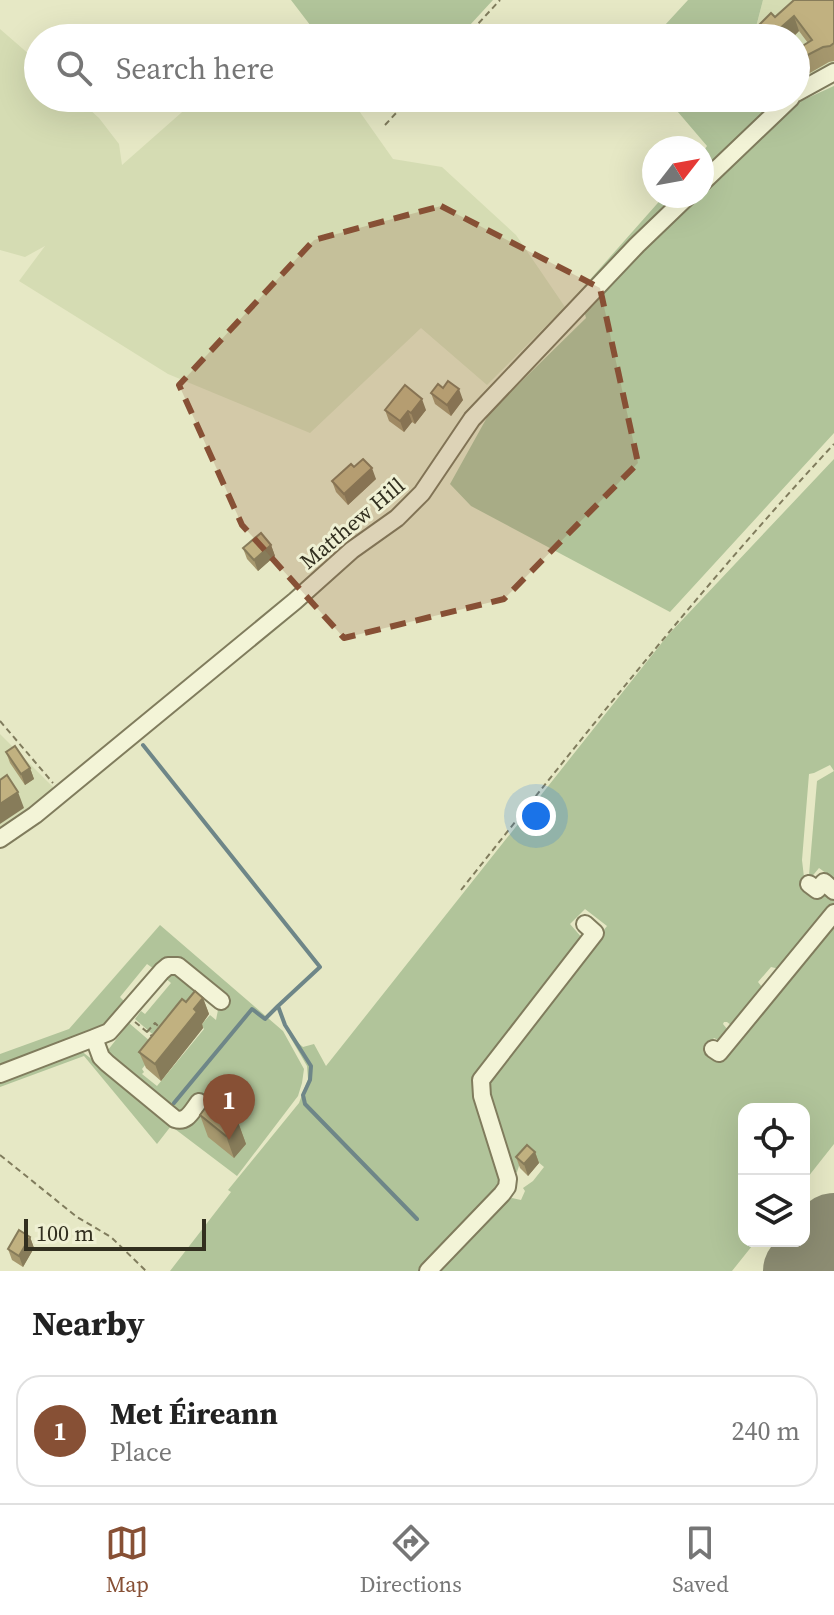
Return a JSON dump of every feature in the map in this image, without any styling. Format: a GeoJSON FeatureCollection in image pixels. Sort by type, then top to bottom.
{"type":"FeatureCollection","features":[{"type":"Feature","properties":{"kind":"street"},"geometry":{"type":"LineString","coordinates":[[810,85],[834,72]]}},
{"type":"Feature","properties":{"kind":"street"},"geometry":{"type":"LineString","coordinates":[[714,172],[776,112]]}},
{"type":"Feature","properties":{"kind":"street","name":"Matthew Hill"},"geometry":{"type":"LineString","coordinates":[[0,839],[62,794],[352,550],[397,518],[422,493],[472,419],[676,208]]}},
{"type":"Feature","properties":{"kind":"street"},"geometry":{"type":"LineString","coordinates":[[809,884],[817,890],[824,882],[834,891]]}},
{"type":"Feature","properties":{"kind":"street"},"geometry":{"type":"LineString","coordinates":[[713,1049],[719,1053],[834,913]]}},
{"type":"Feature","properties":{"kind":"street"},"geometry":{"type":"LineString","coordinates":[[428,1271],[507,1187],[506,1171],[482,1096],[481,1080],[595,933],[585,924]]}},
{"type":"Feature","properties":{"kind":"street"},"geometry":{"type":"LineString","coordinates":[[0,1074],[109,1032],[162,971],[172,965],[178,966],[212,1000]]}},
{"type":"Feature","properties":{"kind":"street"},"geometry":{"type":"LineString","coordinates":[[94,1038],[101,1057],[175,1119],[185,1119],[199,1102]]}},
{"type":"Feature","properties":{"kind":"path"},"geometry":{"type":"LineString","coordinates":[[478,24],[500,0]]}},
{"type":"Feature","properties":{"kind":"path"},"geometry":{"type":"LineString","coordinates":[[385,125],[397,112]]}},
{"type":"Feature","properties":{"kind":"path"},"geometry":{"type":"LineString","coordinates":[[461,890],[660,640],[834,444]]}},
{"type":"Feature","properties":{"kind":"path"},"geometry":{"type":"LineString","coordinates":[[0,721],[62,794]]}},
{"type":"Feature","properties":{"kind":"path"},"geometry":{"type":"LineString","coordinates":[[132,1005],[138,1010],[131,1019],[154,1037]]}},
{"type":"Feature","properties":{"kind":"path"},"geometry":{"type":"LineString","coordinates":[[147,1032],[155,1023],[163,1030]]}},
{"type":"Feature","properties":{"kind":"path"},"geometry":{"type":"LineString","coordinates":[[0,1155],[77,1217],[111,1237],[146,1271]]}},
{"type":"Feature","properties":{"kind":"highlighted area"},"geometry":{"type":"Polygon","coordinates":[[[441,206],[600,288],[638,463],[504,599],[344,638],[242,525],[179,385],[314,240],[441,206]]]}},
{"type":"Feature","properties":{"kind":"green space"},"geometry":{"type":"Polygon","coordinates":[[[291,0],[493,0],[471,24],[309,24],[291,0]]]}},
{"type":"Feature","properties":{"kind":"green space"},"geometry":{"type":"Polygon","coordinates":[[[688,0],[763,0],[757,24],[666,24],[688,0]]]}},
{"type":"Feature","properties":{"kind":"green space"},"geometry":{"type":"Polygon","coordinates":[[[763,0],[834,0],[834,66],[810,79],[810,24],[757,24],[763,0]]]}},
{"type":"Feature","properties":{"kind":"green space"},"geometry":{"type":"Polygon","coordinates":[[[0,29],[24,50],[24,112],[92,112],[119,144],[122,165],[182,112],[360,112],[393,159],[442,167],[516,235],[565,307],[487,385],[421,328],[310,433],[168,374],[19,281],[45,246],[25,257],[0,250],[0,29]]]}},
{"type":"Feature","properties":{"kind":"green space"},"geometry":{"type":"Polygon","coordinates":[[[834,86],[834,433],[670,612],[471,506],[450,484],[490,412],[586,318],[579,292],[653,208],[714,208],[714,136],[698,136],[678,112],[810,112],[810,97],[834,86]]]}},
{"type":"Feature","properties":{"kind":"green space"},"geometry":{"type":"Polygon","coordinates":[[[834,459],[834,771],[830,765],[809,774],[802,860],[805,886],[818,897],[825,889],[834,896],[834,908],[784,970],[771,967],[758,982],[766,992],[736,1029],[724,1022],[732,1035],[724,1041],[714,1038],[703,1051],[717,1061],[834,916],[834,1144],[810,1174],[810,1103],[738,1103],[738,1247],[751,1247],[732,1271],[431,1271],[501,1200],[521,1200],[525,1191],[523,1188],[544,1167],[530,1155],[511,1176],[484,1083],[607,926],[585,909],[570,924],[583,939],[578,951],[476,1078],[476,1091],[503,1178],[501,1189],[484,1211],[425,1271],[170,1271],[231,1192],[228,1190],[299,1103],[308,1079],[307,1066],[289,1035],[303,1047],[314,1044],[326,1066],[668,635],[834,459]]]}},
{"type":"Feature","properties":{"kind":"green space"},"geometry":{"type":"Polygon","coordinates":[[[0,734],[54,788],[0,830],[0,734]]]}},
{"type":"Feature","properties":{"kind":"green space"},"geometry":{"type":"Polygon","coordinates":[[[834,771],[834,879],[819,868],[810,879],[817,781],[834,771]]]}},
{"type":"Feature","properties":{"kind":"green space"},"geometry":{"type":"Polygon","coordinates":[[[160,925],[283,1031],[304,1069],[298,1096],[237,1176],[171,1126],[157,1144],[84,1056],[0,1087],[0,1078],[80,1050],[103,1068],[108,1050],[129,1023],[158,1048],[142,1069],[142,1074],[157,1086],[204,1029],[201,1025],[210,1015],[216,1020],[219,1005],[181,961],[157,971],[147,964],[120,997],[126,1003],[111,1021],[0,1066],[0,1054],[69,1029],[160,925]]]}},
{"type":"Feature","properties":{"kind":"green space"},"geometry":{"type":"Polygon","coordinates":[[[172,970],[202,993],[158,1039],[135,1019],[141,1011],[145,1014],[171,983],[163,976],[172,970]]]}},
{"type":"Feature","properties":{"kind":"building"},"geometry":{"type":"Polygon","coordinates":[[[794,0],[834,0],[834,43],[810,54],[810,24],[800,24],[794,16],[785,24],[760,24],[771,13],[775,17],[794,0]]]}},
{"type":"Feature","properties":{"kind":"building"},"geometry":{"type":"Polygon","coordinates":[[[448,381],[459,389],[447,405],[431,393],[438,384],[443,388],[448,381]]]}},
{"type":"Feature","properties":{"kind":"building"},"geometry":{"type":"Polygon","coordinates":[[[405,385],[422,399],[400,421],[385,410],[405,385]]]}},
{"type":"Feature","properties":{"kind":"building"},"geometry":{"type":"Polygon","coordinates":[[[363,459],[372,468],[344,494],[332,481],[351,464],[354,467],[363,459]]]}},
{"type":"Feature","properties":{"kind":"building"},"geometry":{"type":"Polygon","coordinates":[[[261,533],[271,545],[254,560],[243,548],[261,533]]]}},
{"type":"Feature","properties":{"kind":"building"},"geometry":{"type":"Polygon","coordinates":[[[15,746],[30,768],[21,774],[6,752],[15,746]]]}},
{"type":"Feature","properties":{"kind":"building"},"geometry":{"type":"Polygon","coordinates":[[[7,775],[18,792],[0,804],[0,780],[7,775]]]}},
{"type":"Feature","properties":{"kind":"building"},"geometry":{"type":"Polygon","coordinates":[[[195,991],[203,998],[194,1009],[197,1012],[155,1064],[139,1052],[182,999],[186,1002],[195,991]]]}},
{"type":"Feature","properties":{"kind":"building"},"geometry":{"type":"Polygon","coordinates":[[[211,1100],[238,1122],[226,1136],[200,1115],[211,1100]]]}},
{"type":"Feature","properties":{"kind":"building"},"geometry":{"type":"Polygon","coordinates":[[[527,1145],[535,1152],[524,1164],[516,1157],[527,1145]]]}},
{"type":"Feature","properties":{"kind":"building"},"geometry":{"type":"Polygon","coordinates":[[[19,1230],[30,1237],[19,1256],[8,1249],[19,1230]]]}},
{"type":"Feature","properties":{"kind":"waterway"},"geometry":{"type":"LineString","coordinates":[[143,745],[320,967],[278,1006]]}},
{"type":"Feature","properties":{"kind":"waterway"},"geometry":{"type":"LineString","coordinates":[[174,1103],[252,1009],[265,1019],[278,1006],[285,1025],[311,1066],[310,1080],[303,1095],[305,1104],[417,1219]]}},
{"type":"Feature","properties":{"kind":"runway"},"geometry":{"type":"LineString","coordinates":[[804,1271],[834,1234]]}},
{"type":"Feature","properties":{"kind":"place","name":"Met Éireann"},"geometry":{"type":"Point","coordinates":[229,1140]}}]}
